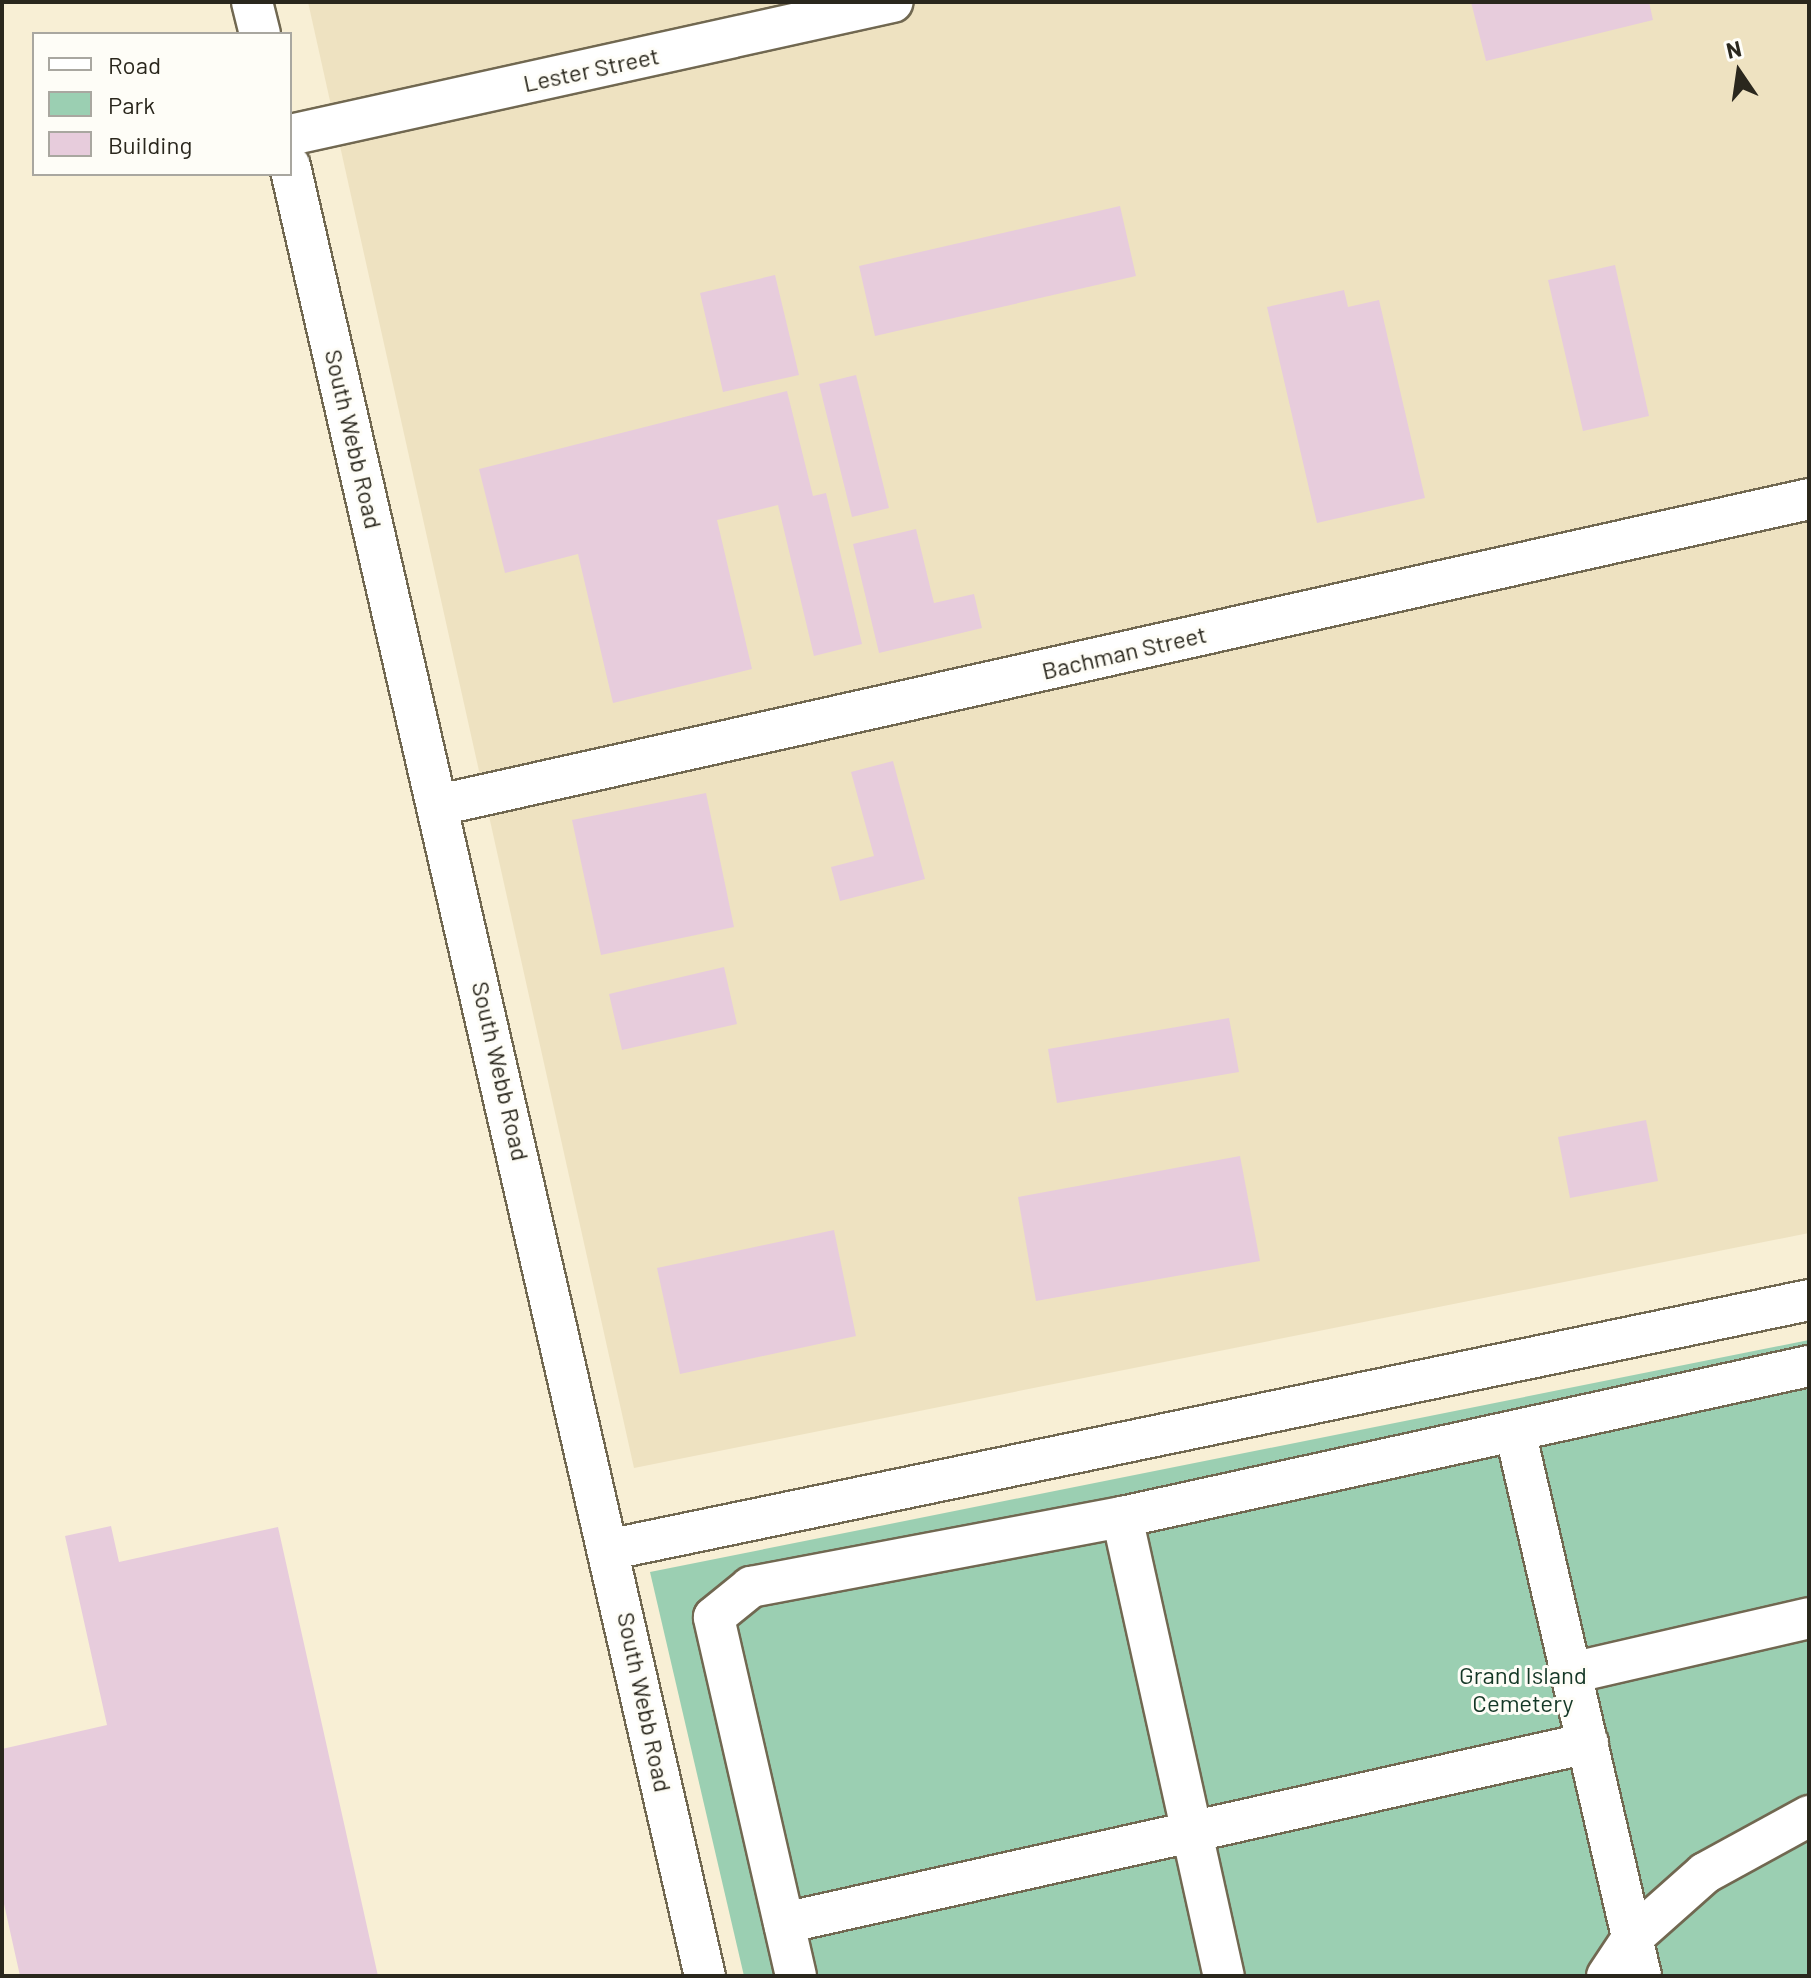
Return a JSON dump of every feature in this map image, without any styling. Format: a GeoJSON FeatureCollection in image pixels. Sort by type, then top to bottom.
{"type":"FeatureCollection","features":[{"type":"Feature","properties":{"kind":"street"},"geometry":{"type":"LineString","coordinates":[[252,2],[260,32]]}},
{"type":"Feature","properties":{"kind":"street","name":"Lester Street"},"geometry":{"type":"LineString","coordinates":[[292,135],[893,2]]}},
{"type":"Feature","properties":{"kind":"street","name":"South Webb Road"},"geometry":{"type":"LineString","coordinates":[[292,175],[612,1549],[705,1976]]}},
{"type":"Feature","properties":{"kind":"street","name":"Bachman Street"},"geometry":{"type":"LineString","coordinates":[[439,805],[1809,499]]}},
{"type":"Feature","properties":{"kind":"street"},"geometry":{"type":"LineString","coordinates":[[612,1549],[1809,1300]]}},
{"type":"Feature","properties":{"kind":"street"},"geometry":{"type":"LineString","coordinates":[[796,1976],[714,1617],[751,1587],[1122,1517],[1809,1366]]}},
{"type":"Feature","properties":{"kind":"street"},"geometry":{"type":"LineString","coordinates":[[1515,1431],[1641,1976]]}},
{"type":"Feature","properties":{"kind":"street"},"geometry":{"type":"LineString","coordinates":[[1122,1517],[1224,1976]]}},
{"type":"Feature","properties":{"kind":"street"},"geometry":{"type":"LineString","coordinates":[[1571,1673],[1809,1618]]}},
{"type":"Feature","properties":{"kind":"street"},"geometry":{"type":"LineString","coordinates":[[784,1923],[1588,1743]]}},
{"type":"Feature","properties":{"kind":"street"},"geometry":{"type":"LineString","coordinates":[[1607,1976],[1633,1937],[1705,1873],[1809,1816]]}},
{"type":"Feature","properties":{"kind":"shaded area"},"geometry":{"type":"Polygon","coordinates":[[[308,2],[1809,2],[1809,1233],[634,1468],[308,2]]]}},
{"type":"Feature","properties":{"kind":"green space","name":"Grand Island Cemetery"},"geometry":{"type":"Polygon","coordinates":[[[1809,1340],[1809,1976],[744,1976],[650,1572],[1809,1340]]]}},
{"type":"Feature","properties":{"kind":"building"},"geometry":{"type":"Polygon","coordinates":[[[1471,2],[1649,2],[1653,20],[1486,61],[1471,2]]]}},
{"type":"Feature","properties":{"kind":"building"},"geometry":{"type":"Polygon","coordinates":[[[1120,206],[1136,276],[875,336],[859,266],[1120,206]]]}},
{"type":"Feature","properties":{"kind":"building"},"geometry":{"type":"Polygon","coordinates":[[[1615,265],[1649,416],[1583,431],[1548,280],[1615,265]]]}},
{"type":"Feature","properties":{"kind":"building"},"geometry":{"type":"Polygon","coordinates":[[[775,275],[799,375],[723,392],[700,293],[775,275]]]}},
{"type":"Feature","properties":{"kind":"building"},"geometry":{"type":"Polygon","coordinates":[[[1344,290],[1348,307],[1379,300],[1425,498],[1317,523],[1267,307],[1344,290]]]}},
{"type":"Feature","properties":{"kind":"building"},"geometry":{"type":"Polygon","coordinates":[[[856,375],[889,508],[852,517],[819,384],[856,375]]]}},
{"type":"Feature","properties":{"kind":"building"},"geometry":{"type":"Polygon","coordinates":[[[787,391],[813,496],[826,493],[862,644],[814,656],[778,505],[717,520],[752,669],[613,703],[578,554],[505,573],[479,469],[787,391]]]}},
{"type":"Feature","properties":{"kind":"building"},"geometry":{"type":"Polygon","coordinates":[[[916,529],[934,603],[974,594],[982,628],[879,653],[853,544],[916,529]]]}},
{"type":"Feature","properties":{"kind":"building"},"geometry":{"type":"Polygon","coordinates":[[[893,761],[925,879],[840,901],[831,867],[874,856],[851,772],[893,761]]]}},
{"type":"Feature","properties":{"kind":"building"},"geometry":{"type":"Polygon","coordinates":[[[706,793],[734,927],[601,955],[572,820],[706,793]]]}},
{"type":"Feature","properties":{"kind":"building"},"geometry":{"type":"Polygon","coordinates":[[[724,967],[737,1024],[622,1050],[609,994],[724,967]]]}},
{"type":"Feature","properties":{"kind":"building"},"geometry":{"type":"Polygon","coordinates":[[[1229,1018],[1239,1072],[1057,1103],[1048,1049],[1229,1018]]]}},
{"type":"Feature","properties":{"kind":"building"},"geometry":{"type":"Polygon","coordinates":[[[1646,1120],[1658,1181],[1570,1198],[1558,1137],[1646,1120]]]}},
{"type":"Feature","properties":{"kind":"building"},"geometry":{"type":"Polygon","coordinates":[[[1240,1156],[1260,1261],[1036,1301],[1018,1197],[1240,1156]]]}},
{"type":"Feature","properties":{"kind":"building"},"geometry":{"type":"Polygon","coordinates":[[[834,1230],[856,1336],[680,1374],[657,1268],[834,1230]]]}},
{"type":"Feature","properties":{"kind":"building"},"geometry":{"type":"Polygon","coordinates":[[[111,1526],[119,1562],[278,1527],[378,1976],[20,1976],[2,1895],[2,1749],[107,1725],[65,1536],[111,1526]]]}}]}
